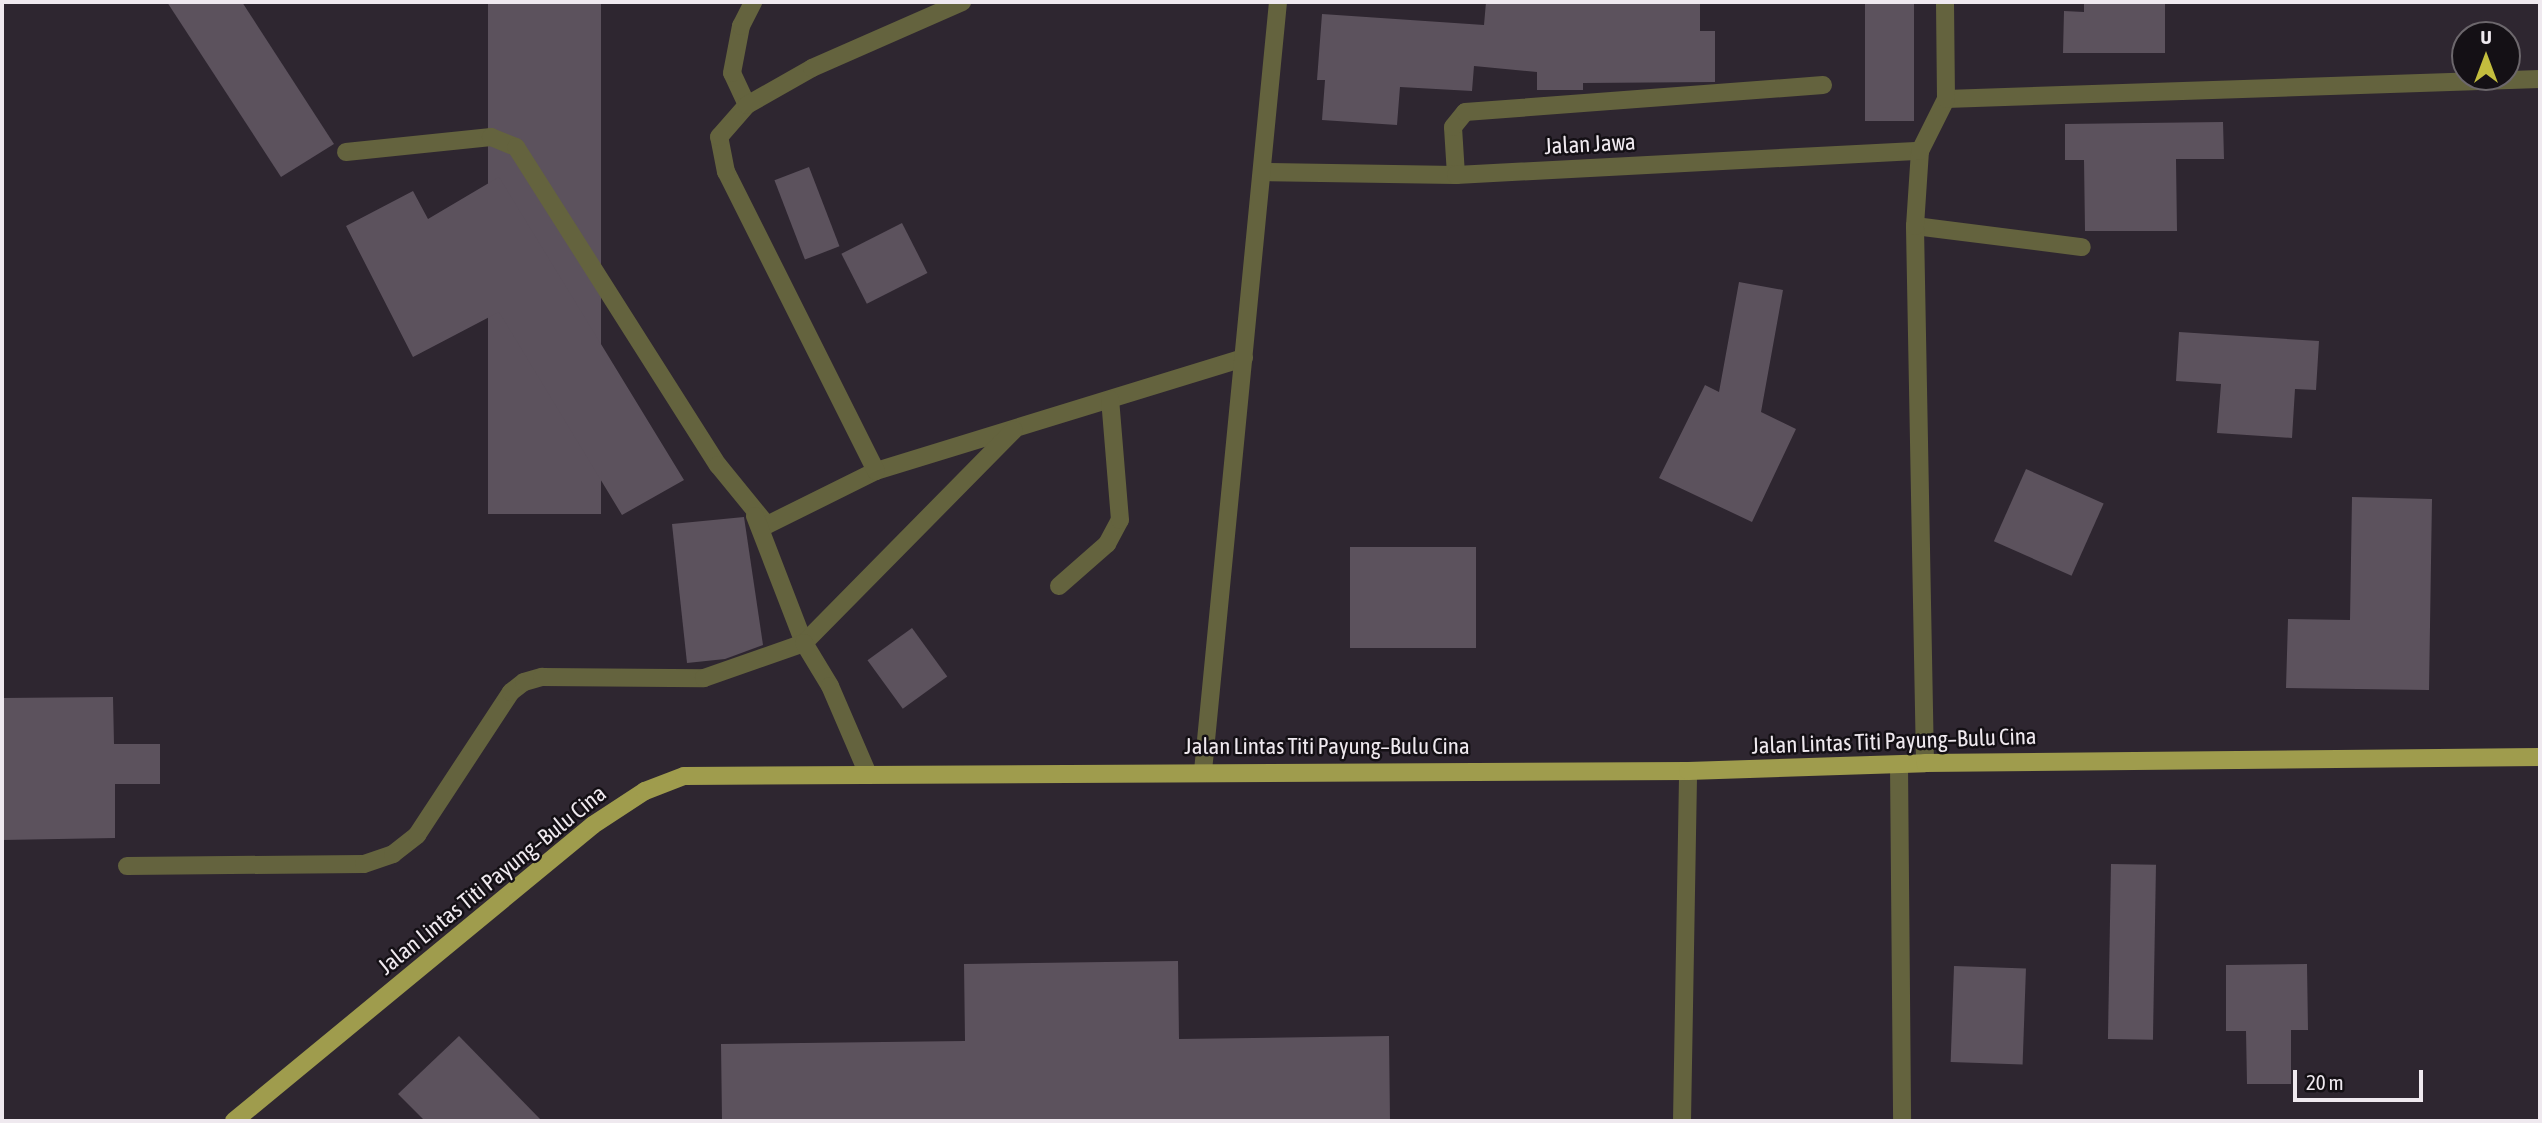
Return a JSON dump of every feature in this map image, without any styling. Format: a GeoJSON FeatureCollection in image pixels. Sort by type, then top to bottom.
{"type":"FeatureCollection","features":[{"type":"Feature","properties":{"kind":"main road","name":"Jalan Lintas Titi Payung–Bulu Cina"},"geometry":{"type":"LineString","coordinates":[[234,1121],[593,825],[645,791],[706,774],[1688,771],[1925,763],[2540,757]]}},
{"type":"Feature","properties":{"kind":"street"},"geometry":{"type":"LineString","coordinates":[[747,105],[732,73],[741,26],[753,2]]}},
{"type":"Feature","properties":{"kind":"street"},"geometry":{"type":"LineString","coordinates":[[876,471],[720,157],[719,137],[747,105],[812,68],[962,2]]}},
{"type":"Feature","properties":{"kind":"street"},"geometry":{"type":"LineString","coordinates":[[1203,771],[1278,2]]}},
{"type":"Feature","properties":{"kind":"street"},"geometry":{"type":"LineString","coordinates":[[1925,763],[1915,226],[1920,151],[1946,99],[1945,2]]}},
{"type":"Feature","properties":{"kind":"street"},"geometry":{"type":"LineString","coordinates":[[1946,99],[2540,79]]}},
{"type":"Feature","properties":{"kind":"street"},"geometry":{"type":"LineString","coordinates":[[1456,175],[1453,127],[1465,113],[1823,85]]}},
{"type":"Feature","properties":{"kind":"street"},"geometry":{"type":"LineString","coordinates":[[345,152],[491,137],[516,147],[755,516],[804,643],[830,686],[867,772]]}},
{"type":"Feature","properties":{"kind":"street","name":"Jalan Jawa"},"geometry":{"type":"LineString","coordinates":[[1262,172],[1456,175],[1920,151]]}},
{"type":"Feature","properties":{"kind":"street"},"geometry":{"type":"LineString","coordinates":[[1915,226],[2082,247]]}},
{"type":"Feature","properties":{"kind":"street"},"geometry":{"type":"LineString","coordinates":[[755,516],[767,525],[876,471],[1244,358]]}},
{"type":"Feature","properties":{"kind":"street"},"geometry":{"type":"LineString","coordinates":[[1059,586],[1107,544],[1120,520],[1110,399]]}},
{"type":"Feature","properties":{"kind":"street"},"geometry":{"type":"LineString","coordinates":[[127,866],[364,864],[393,854],[417,835],[511,692],[524,682],[542,677],[704,678],[804,643],[1017,428]]}},
{"type":"Feature","properties":{"kind":"street"},"geometry":{"type":"LineString","coordinates":[[1899,765],[1902,1121]]}},
{"type":"Feature","properties":{"kind":"street"},"geometry":{"type":"LineString","coordinates":[[1682,1121],[1688,771]]}},
{"type":"Feature","properties":{"kind":"building"},"geometry":{"type":"Polygon","coordinates":[[[167,2],[242,2],[334,144],[281,177],[167,2]]]}},
{"type":"Feature","properties":{"kind":"building"},"geometry":{"type":"Polygon","coordinates":[[[488,2],[601,2],[601,514],[488,514],[488,2]]]}},
{"type":"Feature","properties":{"kind":"building"},"geometry":{"type":"Polygon","coordinates":[[[1486,2],[1700,2],[1700,31],[1715,31],[1715,82],[1583,83],[1583,90],[1537,90],[1537,72],[1474,66],[1472,91],[1400,87],[1397,125],[1322,120],[1325,80],[1317,80],[1322,14],[1484,25],[1486,2]]]}},
{"type":"Feature","properties":{"kind":"building"},"geometry":{"type":"Polygon","coordinates":[[[1865,2],[1914,2],[1914,121],[1865,121],[1865,2]]]}},
{"type":"Feature","properties":{"kind":"building"},"geometry":{"type":"Polygon","coordinates":[[[2084,2],[2165,2],[2165,53],[2063,53],[2064,11],[2084,12],[2084,2]]]}},
{"type":"Feature","properties":{"kind":"building"},"geometry":{"type":"Polygon","coordinates":[[[2223,122],[2224,159],[2176,159],[2177,231],[2085,231],[2084,160],[2065,160],[2065,124],[2223,122]]]}},
{"type":"Feature","properties":{"kind":"building"},"geometry":{"type":"Polygon","coordinates":[[[809,167],[839,246],[805,260],[774,180],[809,167]]]}},
{"type":"Feature","properties":{"kind":"building"},"geometry":{"type":"Polygon","coordinates":[[[499,177],[684,480],[622,515],[499,312],[413,357],[346,226],[413,191],[428,219],[499,177]]]}},
{"type":"Feature","properties":{"kind":"building"},"geometry":{"type":"Polygon","coordinates":[[[902,223],[927,273],[867,304],[841,254],[902,223]]]}},
{"type":"Feature","properties":{"kind":"building"},"geometry":{"type":"Polygon","coordinates":[[[1739,282],[1783,290],[1761,412],[1796,429],[1752,522],[1659,478],[1705,385],[1719,392],[1739,282]]]}},
{"type":"Feature","properties":{"kind":"building"},"geometry":{"type":"Polygon","coordinates":[[[2179,332],[2319,341],[2316,390],[2295,389],[2292,438],[2217,433],[2221,384],[2176,381],[2179,332]]]}},
{"type":"Feature","properties":{"kind":"building"},"geometry":{"type":"Polygon","coordinates":[[[2026,469],[2104,504],[2072,576],[1994,541],[2026,469]]]}},
{"type":"Feature","properties":{"kind":"building"},"geometry":{"type":"Polygon","coordinates":[[[2352,497],[2432,499],[2429,690],[2286,688],[2288,619],[2350,620],[2352,497]]]}},
{"type":"Feature","properties":{"kind":"building"},"geometry":{"type":"Polygon","coordinates":[[[744,517],[763,645],[725,659],[687,663],[672,524],[744,517]]]}},
{"type":"Feature","properties":{"kind":"building"},"geometry":{"type":"Polygon","coordinates":[[[1350,547],[1476,547],[1476,648],[1350,648],[1350,547]]]}},
{"type":"Feature","properties":{"kind":"building"},"geometry":{"type":"Polygon","coordinates":[[[912,628],[947,677],[903,709],[868,660],[912,628]]]}},
{"type":"Feature","properties":{"kind":"building"},"geometry":{"type":"Polygon","coordinates":[[[113,697],[114,744],[160,744],[160,784],[115,784],[115,838],[2,840],[2,698],[113,697]]]}},
{"type":"Feature","properties":{"kind":"building"},"geometry":{"type":"Polygon","coordinates":[[[2111,864],[2156,865],[2153,1040],[2108,1039],[2111,864]]]}},
{"type":"Feature","properties":{"kind":"building"},"geometry":{"type":"Polygon","coordinates":[[[1178,961],[1179,1039],[1389,1036],[1390,1121],[722,1121],[721,1044],[965,1041],[964,964],[1178,961]]]}},
{"type":"Feature","properties":{"kind":"building"},"geometry":{"type":"Polygon","coordinates":[[[2307,964],[2308,1030],[2291,1030],[2291,1084],[2247,1084],[2246,1031],[2226,1031],[2226,965],[2307,964]]]}},
{"type":"Feature","properties":{"kind":"building"},"geometry":{"type":"Polygon","coordinates":[[[1954,966],[2026,969],[2023,1064],[1951,1062],[1954,966]]]}},
{"type":"Feature","properties":{"kind":"building"},"geometry":{"type":"Polygon","coordinates":[[[459,1036],[542,1121],[425,1121],[398,1094],[459,1036]]]}}]}
